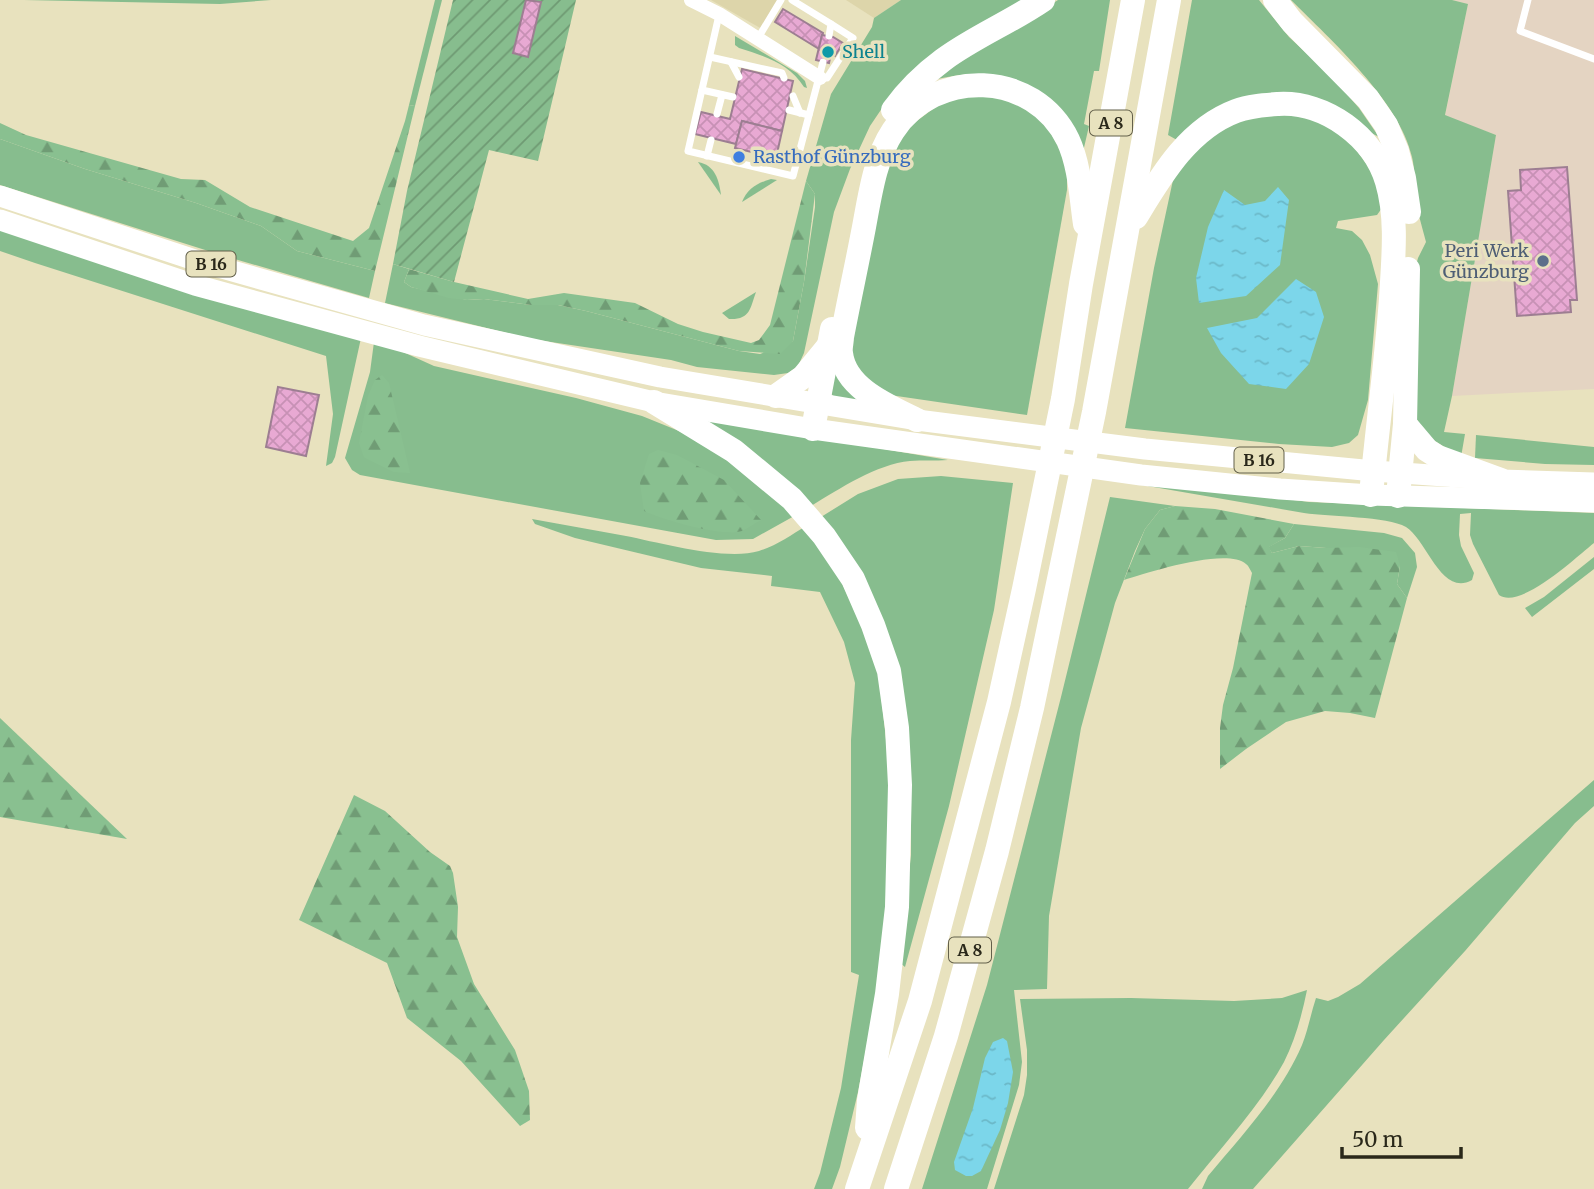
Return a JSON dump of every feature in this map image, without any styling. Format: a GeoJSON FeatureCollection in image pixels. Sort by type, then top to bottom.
{"type":"FeatureCollection","features":[{"type":"Feature","properties":{"kind":"highway"},"geometry":{"type":"LineString","coordinates":[[813,429],[855,201],[875,138],[887,118],[913,86],[945,59],[1043,0]]}},
{"type":"Feature","properties":{"kind":"highway","name":"A 8"},"geometry":{"type":"LineString","coordinates":[[860,1181],[920,1001],[999,702],[1063,399],[1133,0]]}},
{"type":"Feature","properties":{"kind":"highway","name":"A 8"},"geometry":{"type":"LineString","coordinates":[[896,1189],[946,1036],[997,851],[1028,721],[1082,473],[1169,0]]}},
{"type":"Feature","properties":{"kind":"highway"},"geometry":{"type":"LineString","coordinates":[[1275,0],[1292,22],[1368,99],[1386,125],[1397,151],[1409,205],[1405,424],[1399,484]]}},
{"type":"Feature","properties":{"kind":"highway"},"geometry":{"type":"LineString","coordinates":[[917,420],[872,396],[855,383],[841,354],[842,337],[870,198],[882,152],[892,131],[905,114],[935,93],[968,85],[1007,88],[1044,109],[1068,141],[1076,166],[1088,247]]}},
{"type":"Feature","properties":{"kind":"highway"},"geometry":{"type":"LineString","coordinates":[[1127,231],[1167,169],[1194,137],[1217,120],[1237,110],[1285,104],[1311,108],[1350,128],[1366,144],[1387,181],[1393,209],[1393,266],[1373,483]]}},
{"type":"Feature","properties":{"kind":"highway"},"geometry":{"type":"LineString","coordinates":[[776,396],[803,377],[828,346]]}},
{"type":"Feature","properties":{"kind":"highway"},"geometry":{"type":"LineString","coordinates":[[654,402],[734,451],[792,499],[824,537],[853,579],[889,671],[897,728],[900,785],[897,906],[860,1181]]}},
{"type":"Feature","properties":{"kind":"highway"},"geometry":{"type":"LineString","coordinates":[[1405,424],[1427,450],[1438,457],[1501,480]]}},
{"type":"Feature","properties":{"kind":"main road","name":"B 16"},"geometry":{"type":"LineString","coordinates":[[0,196],[204,262],[424,325],[660,377],[917,420],[1145,449],[1373,483]]}},
{"type":"Feature","properties":{"kind":"main road","name":"B 16"},"geometry":{"type":"LineString","coordinates":[[0,220],[195,285],[419,346],[654,402],[813,429],[1141,474],[1280,489],[1399,484],[1594,502]]}},
{"type":"Feature","properties":{"kind":"main road","name":"B 16"},"geometry":{"type":"LineString","coordinates":[[1399,484],[1501,480],[1594,483]]}},
{"type":"Feature","properties":{"kind":"street"},"geometry":{"type":"LineString","coordinates":[[691,0],[719,14],[820,78]]}},
{"type":"Feature","properties":{"kind":"lane"},"geometry":{"type":"LineString","coordinates":[[757,38],[781,0]]}},
{"type":"Feature","properties":{"kind":"lane"},"geometry":{"type":"LineString","coordinates":[[792,0],[853,38],[827,78],[820,78]]}},
{"type":"Feature","properties":{"kind":"lane"},"geometry":{"type":"LineString","coordinates":[[1528,0],[1520,31],[1594,60]]}},
{"type":"Feature","properties":{"kind":"lane"},"geometry":{"type":"LineString","coordinates":[[719,14],[688,151],[793,176],[823,62]]}},
{"type":"Feature","properties":{"kind":"lane"},"geometry":{"type":"LineString","coordinates":[[829,36],[831,24]]}},
{"type":"Feature","properties":{"kind":"lane"},"geometry":{"type":"LineString","coordinates":[[709,57],[782,73],[784,78]]}},
{"type":"Feature","properties":{"kind":"lane"},"geometry":{"type":"LineString","coordinates":[[731,62],[739,77]]}},
{"type":"Feature","properties":{"kind":"lane"},"geometry":{"type":"LineString","coordinates":[[702,90],[733,97]]}},
{"type":"Feature","properties":{"kind":"lane"},"geometry":{"type":"LineString","coordinates":[[717,114],[722,95]]}},
{"type":"Feature","properties":{"kind":"lane"},"geometry":{"type":"LineString","coordinates":[[793,96],[800,113]]}},
{"type":"Feature","properties":{"kind":"lane"},"geometry":{"type":"LineString","coordinates":[[789,110],[809,115]]}},
{"type":"Feature","properties":{"kind":"lane"},"geometry":{"type":"LineString","coordinates":[[707,156],[711,140]]}},
{"type":"Feature","properties":{"kind":"shaded area"},"geometry":{"type":"Polygon","coordinates":[[[711,0],[780,0],[762,29],[711,0]]]}},
{"type":"Feature","properties":{"kind":"shaded area"},"geometry":{"type":"Polygon","coordinates":[[[846,0],[901,0],[874,18],[846,0]]]}},
{"type":"Feature","properties":{"kind":"shaded area"},"geometry":{"type":"Polygon","coordinates":[[[1452,0],[1594,0],[1594,389],[1452,396],[1496,135],[1445,116],[1468,4],[1452,0]]]}},
{"type":"Feature","properties":{"kind":"green space"},"geometry":{"type":"Polygon","coordinates":[[[24,0],[271,0],[220,4],[24,0]]]}},
{"type":"Feature","properties":{"kind":"green space"},"geometry":{"type":"Polygon","coordinates":[[[435,0],[442,0],[415,106],[409,105],[435,0]]]}},
{"type":"Feature","properties":{"kind":"green space"},"geometry":{"type":"Polygon","coordinates":[[[453,0],[576,0],[538,161],[489,150],[454,282],[393,264],[407,191],[453,0]]]}},
{"type":"Feature","properties":{"kind":"green space"},"geometry":{"type":"Polygon","coordinates":[[[901,0],[1027,0],[895,89],[870,126],[834,212],[804,353],[798,366],[788,373],[774,375],[697,367],[671,360],[531,339],[385,303],[393,264],[409,269],[404,282],[411,287],[467,300],[558,305],[760,354],[793,341],[815,207],[815,194],[806,181],[831,94],[872,27],[874,18],[901,0]]]}},
{"type":"Feature","properties":{"kind":"green space"},"geometry":{"type":"Polygon","coordinates":[[[1058,0],[1110,0],[1099,71],[1094,71],[1084,124],[1089,126],[1083,152],[1021,82],[980,74],[937,79],[963,58],[1058,0]]]}},
{"type":"Feature","properties":{"kind":"green space"},"geometry":{"type":"Polygon","coordinates":[[[1192,0],[1259,0],[1289,37],[1331,76],[1359,108],[1379,137],[1305,99],[1177,140],[1168,135],[1192,0]]]}},
{"type":"Feature","properties":{"kind":"green space"},"geometry":{"type":"Polygon","coordinates":[[[1291,0],[1452,0],[1468,4],[1445,115],[1496,135],[1444,432],[1465,434],[1461,457],[1425,435],[1414,414],[1413,277],[1426,242],[1416,201],[1413,162],[1405,136],[1394,115],[1362,73],[1291,0]]]}},
{"type":"Feature","properties":{"kind":"green space"},"geometry":{"type":"Polygon","coordinates":[[[735,36],[797,73],[805,81],[807,88],[783,66],[739,48],[735,45],[735,36]]]}},
{"type":"Feature","properties":{"kind":"green space"},"geometry":{"type":"Polygon","coordinates":[[[1003,95],[1042,118],[1067,161],[1067,190],[1027,415],[883,394],[856,367],[850,344],[887,162],[902,132],[949,97],[1003,95]]]}},
{"type":"Feature","properties":{"kind":"green space"},"geometry":{"type":"Polygon","coordinates":[[[409,105],[415,106],[375,271],[297,251],[261,226],[0,139],[0,123],[26,135],[181,179],[205,180],[250,207],[353,241],[369,228],[409,105]]]}},
{"type":"Feature","properties":{"kind":"green space"},"geometry":{"type":"Polygon","coordinates":[[[1287,111],[1340,128],[1377,178],[1382,208],[1377,215],[1338,221],[1336,228],[1352,231],[1362,240],[1370,255],[1378,284],[1368,400],[1358,435],[1349,443],[1332,447],[1125,428],[1173,180],[1193,150],[1235,119],[1287,111]]]}},
{"type":"Feature","properties":{"kind":"green space"},"geometry":{"type":"Polygon","coordinates":[[[0,139],[261,226],[297,251],[375,271],[369,298],[221,255],[0,185],[0,139]]]}},
{"type":"Feature","properties":{"kind":"green space"},"geometry":{"type":"Polygon","coordinates":[[[698,162],[712,170],[721,195],[698,162]]]}},
{"type":"Feature","properties":{"kind":"green space"},"geometry":{"type":"Polygon","coordinates":[[[771,179],[777,180],[742,202],[753,187],[771,179]]]}},
{"type":"Feature","properties":{"kind":"green space"},"geometry":{"type":"Polygon","coordinates":[[[806,181],[815,194],[804,282],[793,341],[780,354],[739,351],[558,305],[449,298],[411,287],[404,282],[409,269],[528,299],[564,293],[635,303],[678,324],[751,343],[759,340],[770,325],[806,181]]]}},
{"type":"Feature","properties":{"kind":"green space"},"geometry":{"type":"Polygon","coordinates":[[[0,229],[361,338],[332,463],[326,466],[333,414],[326,356],[0,251],[0,229]]]}},
{"type":"Feature","properties":{"kind":"green space"},"geometry":{"type":"Polygon","coordinates":[[[756,292],[748,312],[741,318],[729,319],[722,313],[756,292]]]}},
{"type":"Feature","properties":{"kind":"green space"},"geometry":{"type":"Polygon","coordinates":[[[374,342],[434,366],[576,398],[642,416],[679,431],[729,458],[796,515],[753,539],[716,540],[360,475],[352,470],[345,458],[370,372],[374,342]]]}},
{"type":"Feature","properties":{"kind":"green space"},"geometry":{"type":"Polygon","coordinates":[[[834,361],[861,400],[836,398],[831,394],[834,361]]]}},
{"type":"Feature","properties":{"kind":"green space"},"geometry":{"type":"Polygon","coordinates":[[[382,375],[389,383],[410,473],[394,472],[367,459],[359,443],[368,396],[375,380],[382,375]]]}},
{"type":"Feature","properties":{"kind":"green space"},"geometry":{"type":"Polygon","coordinates":[[[684,415],[948,460],[910,461],[885,467],[859,478],[811,506],[684,415]]]}},
{"type":"Feature","properties":{"kind":"green space"},"geometry":{"type":"Polygon","coordinates":[[[1476,435],[1594,447],[1594,465],[1475,458],[1476,435]]]}},
{"type":"Feature","properties":{"kind":"green space"},"geometry":{"type":"Polygon","coordinates":[[[658,450],[677,455],[724,480],[761,520],[742,531],[721,532],[678,523],[644,511],[640,483],[649,454],[658,450]]]}},
{"type":"Feature","properties":{"kind":"green space"},"geometry":{"type":"Polygon","coordinates":[[[941,476],[1013,483],[994,610],[949,806],[905,967],[899,962],[911,855],[911,778],[904,703],[821,517],[858,494],[898,479],[941,476]]]}},
{"type":"Feature","properties":{"kind":"green space"},"geometry":{"type":"Polygon","coordinates":[[[1142,481],[1309,502],[1594,513],[1594,543],[1548,580],[1521,595],[1509,598],[1499,595],[1473,544],[1470,535],[1471,513],[1460,514],[1459,535],[1461,546],[1474,573],[1472,580],[1461,583],[1452,581],[1443,574],[1414,534],[1397,523],[1304,513],[1142,485],[1142,481]]]}},
{"type":"Feature","properties":{"kind":"green space"},"geometry":{"type":"Polygon","coordinates":[[[1110,497],[1175,506],[1160,510],[1145,529],[1135,551],[1115,603],[1081,728],[1049,916],[1047,989],[1014,990],[1022,1062],[1019,1085],[987,1189],[922,1189],[987,985],[1110,497]]]}},
{"type":"Feature","properties":{"kind":"green space"},"geometry":{"type":"Polygon","coordinates":[[[1175,506],[1215,509],[1294,524],[1285,538],[1269,547],[1272,553],[1299,546],[1359,547],[1396,552],[1400,566],[1397,584],[1407,598],[1375,718],[1325,711],[1286,722],[1220,769],[1223,705],[1252,573],[1246,564],[1222,558],[1186,563],[1124,580],[1145,529],[1160,510],[1175,506]]]}},
{"type":"Feature","properties":{"kind":"green space"},"geometry":{"type":"Polygon","coordinates":[[[532,519],[693,550],[729,554],[745,554],[765,549],[806,526],[832,562],[877,658],[891,785],[883,961],[858,1092],[832,1189],[814,1189],[841,1088],[859,975],[851,972],[851,740],[855,683],[844,642],[820,592],[771,586],[772,576],[701,568],[575,538],[535,524],[532,519]]]}},
{"type":"Feature","properties":{"kind":"green space"},"geometry":{"type":"Polygon","coordinates":[[[1294,524],[1384,533],[1402,538],[1415,553],[1417,567],[1407,598],[1397,584],[1400,566],[1326,548],[1299,546],[1272,553],[1268,547],[1285,538],[1294,524]]]}},
{"type":"Feature","properties":{"kind":"green space"},"geometry":{"type":"Polygon","coordinates":[[[1594,557],[1594,569],[1532,617],[1525,608],[1544,597],[1594,557]]]}},
{"type":"Feature","properties":{"kind":"green space"},"geometry":{"type":"Polygon","coordinates":[[[0,718],[127,839],[0,817],[0,718]]]}},
{"type":"Feature","properties":{"kind":"green space"},"geometry":{"type":"Polygon","coordinates":[[[1594,780],[1594,806],[1575,823],[1253,1189],[1202,1189],[1208,1176],[1260,1114],[1283,1080],[1302,1045],[1316,998],[1328,1001],[1360,984],[1594,780]]]}},
{"type":"Feature","properties":{"kind":"green space"},"geometry":{"type":"Polygon","coordinates":[[[354,795],[385,811],[430,852],[450,866],[458,907],[457,937],[474,984],[515,1050],[529,1091],[530,1120],[520,1126],[461,1061],[407,1018],[387,963],[299,920],[354,795]]]}},
{"type":"Feature","properties":{"kind":"green space"},"geometry":{"type":"Polygon","coordinates":[[[1307,990],[1292,1045],[1284,1062],[1251,1111],[1188,1189],[994,1189],[1024,1095],[1027,1075],[1027,1050],[1020,999],[1234,1001],[1282,998],[1307,990]]]}},
{"type":"Feature","properties":{"kind":"water"},"geometry":{"type":"Polygon","coordinates":[[[1278,187],[1289,200],[1280,265],[1246,296],[1199,303],[1196,278],[1208,227],[1224,190],[1245,205],[1265,201],[1278,187]]]}},
{"type":"Feature","properties":{"kind":"water"},"geometry":{"type":"Polygon","coordinates":[[[1296,279],[1316,292],[1324,317],[1309,364],[1286,389],[1249,384],[1221,353],[1207,328],[1257,318],[1296,279]]]}},
{"type":"Feature","properties":{"kind":"water"},"geometry":{"type":"Polygon","coordinates":[[[1003,1038],[1007,1041],[1013,1072],[1008,1103],[1000,1130],[981,1171],[966,1176],[955,1170],[954,1162],[973,1108],[985,1058],[993,1042],[1003,1038]]]}},
{"type":"Feature","properties":{"kind":"building"},"geometry":{"type":"Polygon","coordinates":[[[526,0],[541,2],[528,57],[513,53],[526,0]]]}},
{"type":"Feature","properties":{"kind":"building"},"geometry":{"type":"Polygon","coordinates":[[[783,9],[823,33],[819,49],[775,22],[783,9]]]}},
{"type":"Feature","properties":{"kind":"building","name":"Shell"},"geometry":{"type":"Polygon","coordinates":[[[822,35],[843,43],[835,56],[831,54],[829,63],[816,60],[822,35]]]}},
{"type":"Feature","properties":{"kind":"building","name":"Shell"},"geometry":{"type":"Polygon","coordinates":[[[742,69],[793,81],[782,131],[742,121],[736,144],[695,134],[701,112],[730,119],[742,69]]]}},
{"type":"Feature","properties":{"kind":"building"},"geometry":{"type":"Polygon","coordinates":[[[742,121],[782,131],[776,158],[735,148],[742,121]]]}},
{"type":"Feature","properties":{"kind":"building","name":"Peri Werk Günzburg"},"geometry":{"type":"Polygon","coordinates":[[[1567,167],[1577,300],[1570,300],[1571,312],[1517,316],[1508,191],[1521,190],[1520,170],[1567,167]]]}},
{"type":"Feature","properties":{"kind":"building"},"geometry":{"type":"Polygon","coordinates":[[[278,387],[319,395],[306,456],[266,447],[278,387]]]}},
{"type":"Feature","properties":{"kind":"place","name":"Shell"},"geometry":{"type":"Point","coordinates":[828,52]}},
{"type":"Feature","properties":{"kind":"place","name":"Rasthof Günzburg"},"geometry":{"type":"Point","coordinates":[739,157]}},
{"type":"Feature","properties":{"kind":"place","name":"Peri Werk Günzburg"},"geometry":{"type":"Point","coordinates":[1543,261]}}]}
